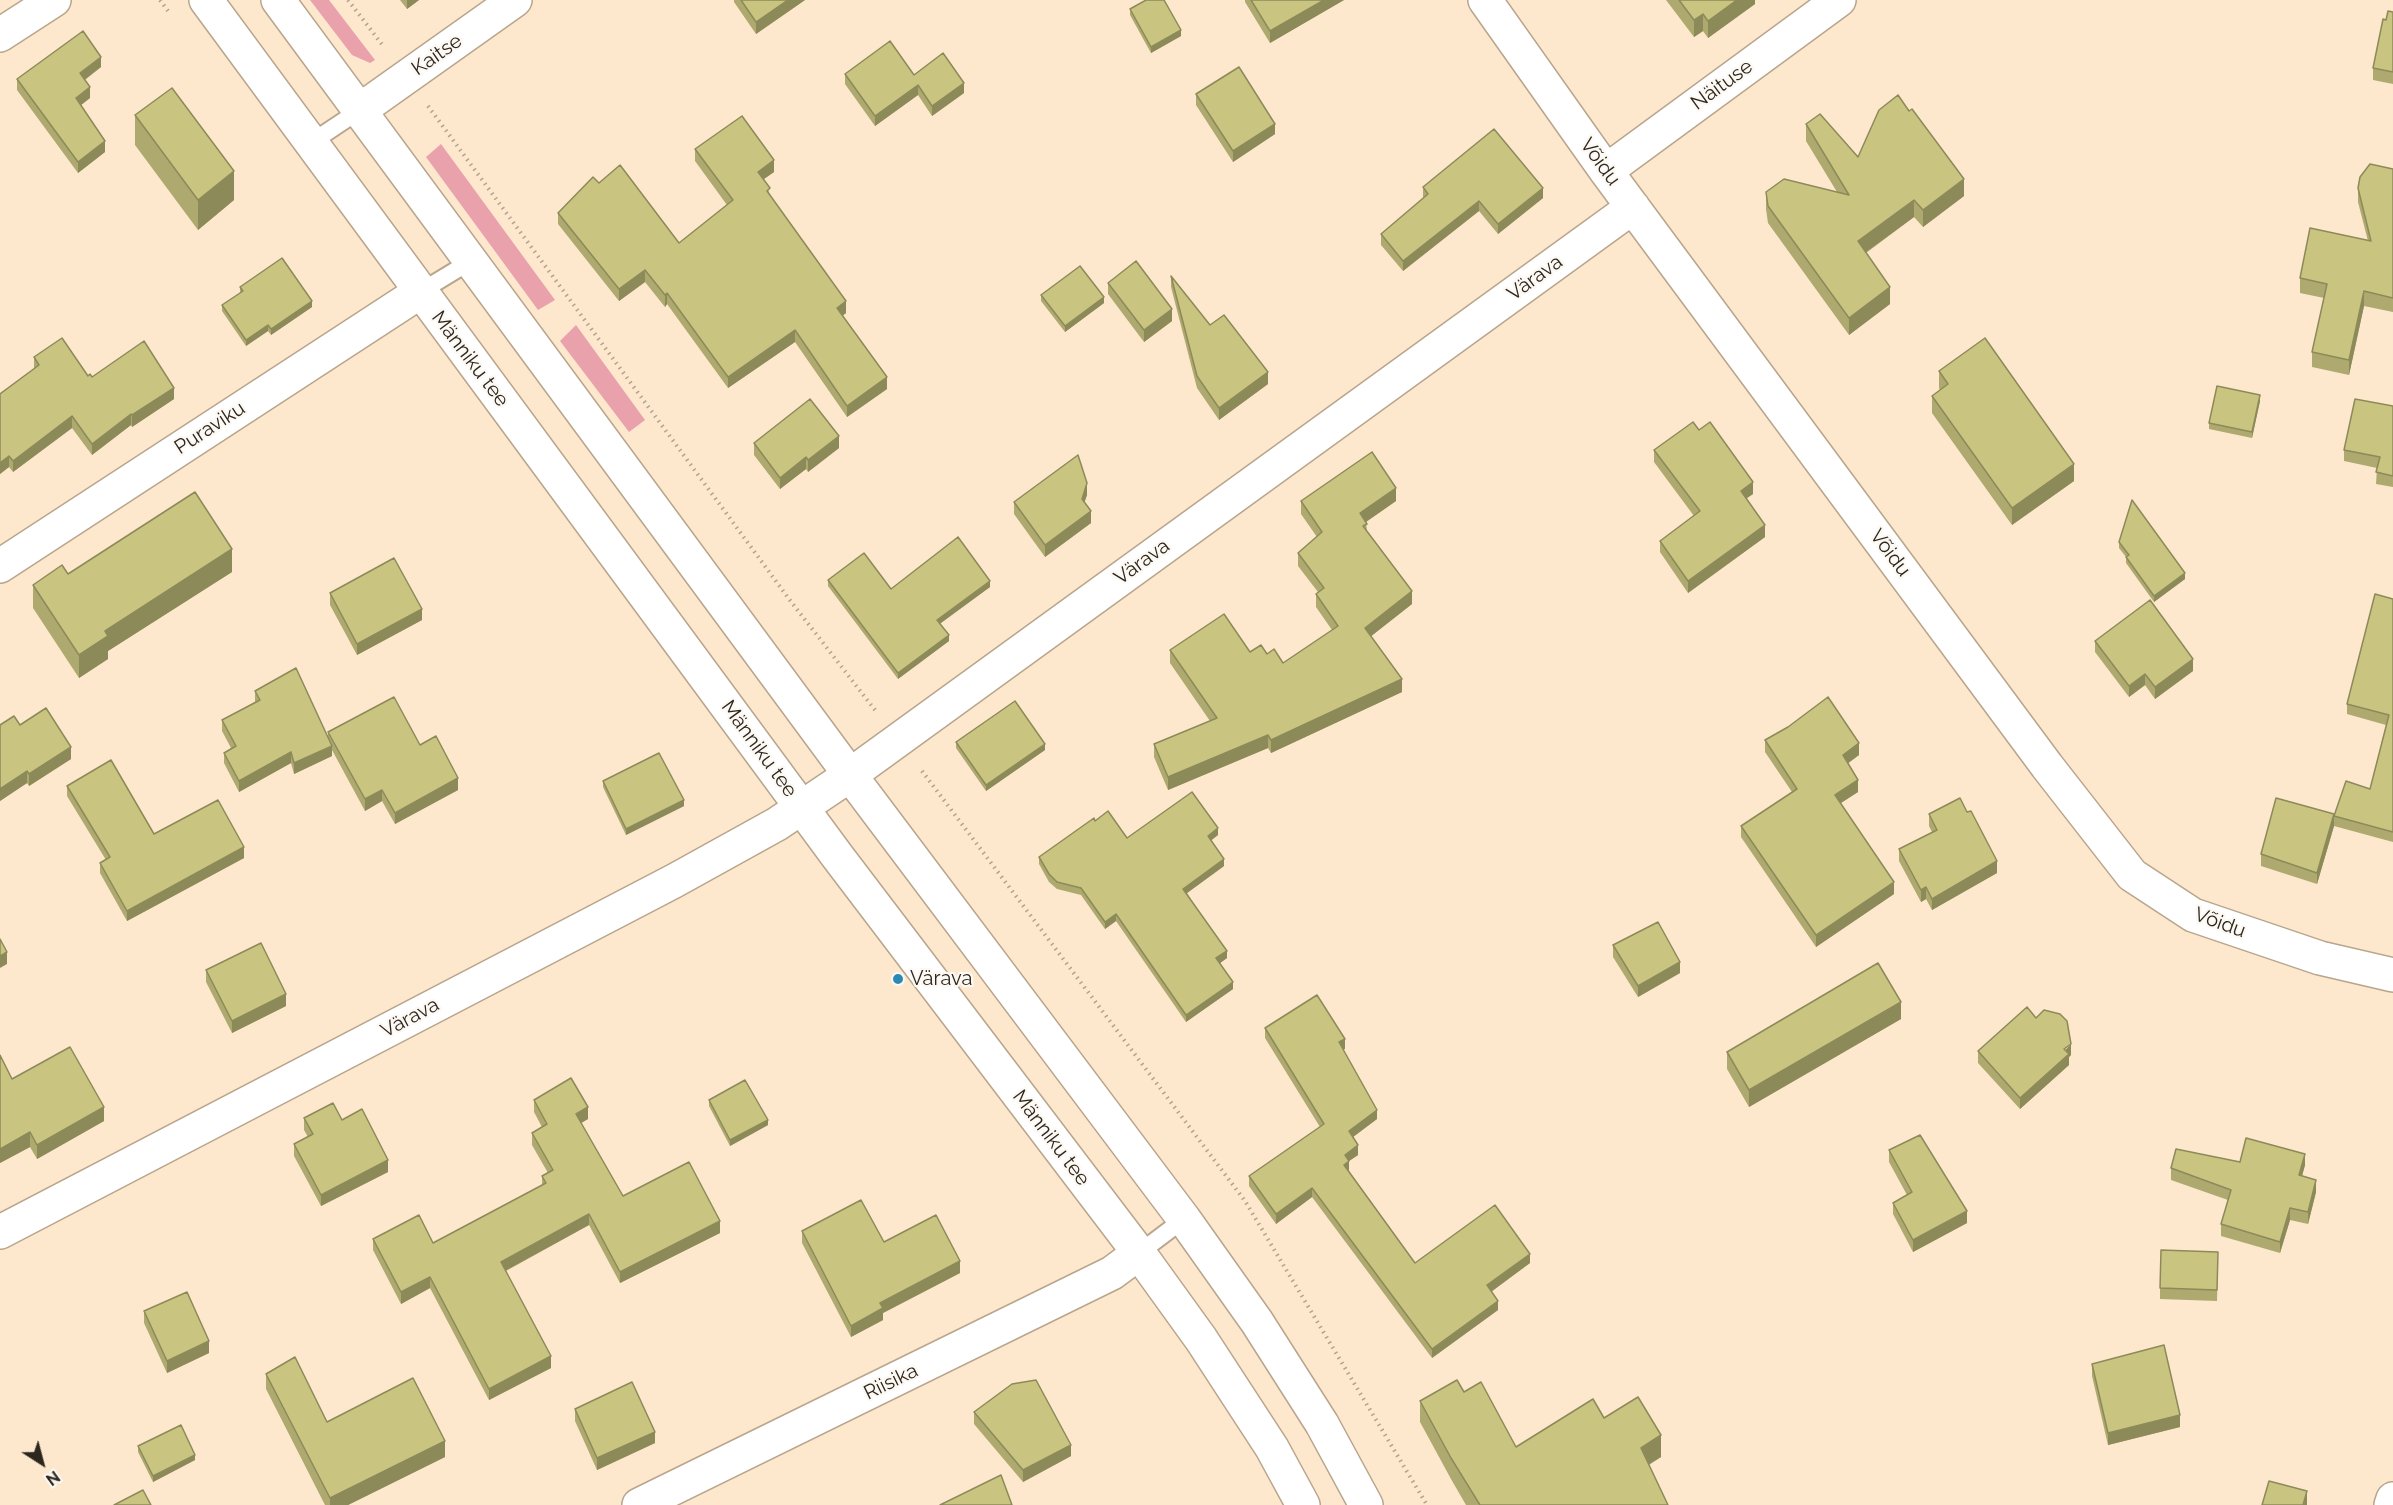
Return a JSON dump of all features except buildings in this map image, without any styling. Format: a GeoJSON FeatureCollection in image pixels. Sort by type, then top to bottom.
{"type":"FeatureCollection","features":[{"type":"Feature","properties":{"kind":"main road"},"geometry":{"type":"LineString","coordinates":[[0,35],[54,0]]}},
{"type":"Feature","properties":{"kind":"main road","name":"Männiku tee"},"geometry":{"type":"LineString","coordinates":[[206,0],[802,807],[1139,1253],[1208,1349],[1272,1448],[1303,1505]]}},
{"type":"Feature","properties":{"kind":"main road"},"geometry":{"type":"LineString","coordinates":[[278,0],[850,775],[1184,1219],[1257,1322],[1311,1405],[1366,1505]]}},
{"type":"Feature","properties":{"kind":"main road","name":"Kaitse"},"geometry":{"type":"LineString","coordinates":[[360,110],[515,0]]}},
{"type":"Feature","properties":{"kind":"main road","name":"Võidu"},"geometry":{"type":"LineString","coordinates":[[1485,0],[1606,171],[2047,766],[2132,875],[2193,915],[2320,958],[2393,975]]}},
{"type":"Feature","properties":{"kind":"main road","name":"Näituse"},"geometry":{"type":"LineString","coordinates":[[1606,171],[1839,0]]}},
{"type":"Feature","properties":{"kind":"main road","name":"Värava"},"geometry":{"type":"LineString","coordinates":[[0,1232],[674,881],[777,824],[850,775],[1633,207]]}},
{"type":"Feature","properties":{"kind":"main road","name":"Puraviku"},"geometry":{"type":"LineString","coordinates":[[0,566],[420,292]]}},
{"type":"Feature","properties":{"kind":"main road","name":"Riisika"},"geometry":{"type":"LineString","coordinates":[[639,1505],[1112,1274],[1139,1253]]}},
{"type":"Feature","properties":{"kind":"main road"},"geometry":{"type":"LineString","coordinates":[[2391,1505],[2393,1499]]}},
{"type":"Feature","properties":{"kind":"lane"},"geometry":{"type":"LineString","coordinates":[[312,142],[360,110]]}},
{"type":"Feature","properties":{"kind":"lane"},"geometry":{"type":"LineString","coordinates":[[420,292],[471,261]]}},
{"type":"Feature","properties":{"kind":"lane"},"geometry":{"type":"LineString","coordinates":[[1139,1253],[1184,1219]]}},
{"type":"Feature","properties":{"kind":"path"},"geometry":{"type":"LineString","coordinates":[[348,0],[789,599],[898,739],[1245,1201],[1427,1505]]}},
{"type":"Feature","properties":{"kind":"shaded area"},"geometry":{"type":"Polygon","coordinates":[[[310,0],[329,0],[375,60],[370,63],[352,55],[310,0]]]}},
{"type":"Feature","properties":{"kind":"shaded area"},"geometry":{"type":"Polygon","coordinates":[[[441,144],[555,300],[538,310],[426,157],[441,144]]]}},
{"type":"Feature","properties":{"kind":"shaded area"},"geometry":{"type":"Polygon","coordinates":[[[576,325],[645,420],[629,432],[560,341],[576,325]]]}},
{"type":"Feature","properties":{"kind":"place","name":"Värava"},"geometry":{"type":"Point","coordinates":[898,979]}}]}
